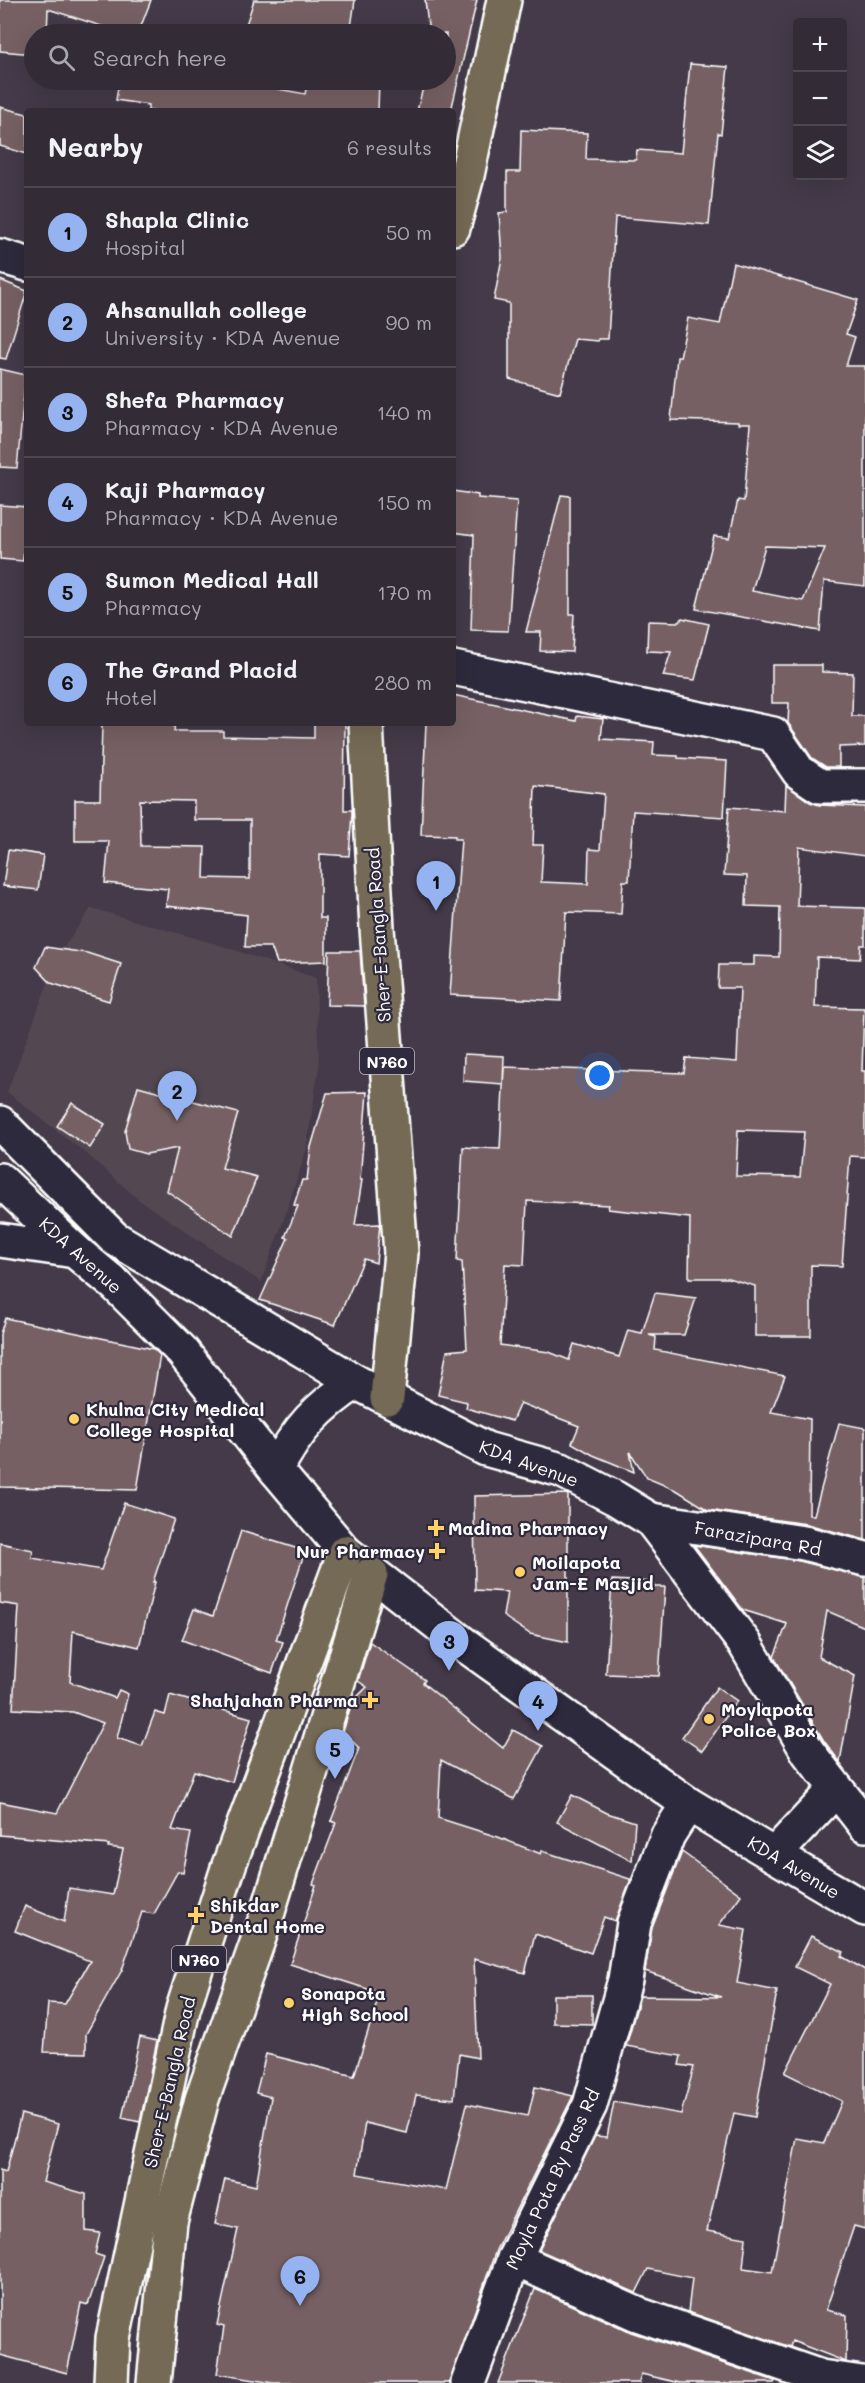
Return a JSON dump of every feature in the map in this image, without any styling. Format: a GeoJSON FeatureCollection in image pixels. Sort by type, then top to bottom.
{"type":"FeatureCollection","features":[{"type":"Feature","properties":{"kind":"highway"},"geometry":{"type":"LineString","coordinates":[[456,217],[504,0]]}},
{"type":"Feature","properties":{"kind":"highway","name":"Sher-E-Bangla Road"},"geometry":{"type":"LineString","coordinates":[[366,726],[378,939],[401,1253],[387,1398]]}},
{"type":"Feature","properties":{"kind":"highway","name":"Sher-E-Bangla Road"},"geometry":{"type":"LineString","coordinates":[[111,2383],[113,2338],[183,2008],[229,1865],[345,1551]]}},
{"type":"Feature","properties":{"kind":"highway","name":"Sher-E-Bangla Road"},"geometry":{"type":"LineString","coordinates":[[154,2383],[170,2222],[202,2099],[267,1915],[371,1574]]}},
{"type":"Feature","properties":{"kind":"main road"},"geometry":{"type":"LineString","coordinates":[[0,256],[24,263]]}},
{"type":"Feature","properties":{"kind":"main road"},"geometry":{"type":"LineString","coordinates":[[456,669],[773,734],[799,772],[820,786],[865,786]]}},
{"type":"Feature","properties":{"kind":"main road","name":"KDA Avenue"},"geometry":{"type":"LineString","coordinates":[[0,1124],[114,1238],[356,1382],[486,1449],[561,1470],[651,1520],[745,1644],[807,1752],[865,1825]]}},
{"type":"Feature","properties":{"kind":"main road","name":"KDA Avenue"},"geometry":{"type":"LineString","coordinates":[[0,1179],[75,1251],[116,1285],[182,1351],[276,1470],[345,1551],[371,1574],[465,1645],[688,1804],[865,1909]]}},
{"type":"Feature","properties":{"kind":"main road"},"geometry":{"type":"LineString","coordinates":[[0,1240],[75,1251]]}},
{"type":"Feature","properties":{"kind":"main road"},"geometry":{"type":"LineString","coordinates":[[276,1470],[302,1427],[318,1409],[356,1382]]}},
{"type":"Feature","properties":{"kind":"main road","name":"Farazipara Rd"},"geometry":{"type":"LineString","coordinates":[[651,1520],[804,1543],[865,1558]]}},
{"type":"Feature","properties":{"kind":"main road"},"geometry":{"type":"LineString","coordinates":[[774,1855],[836,1789]]}},
{"type":"Feature","properties":{"kind":"main road","name":"Moyla Pota By Pass Rd"},"geometry":{"type":"LineString","coordinates":[[468,2383],[514,2259],[590,2105],[625,1980],[634,1923],[668,1835],[688,1804]]}},
{"type":"Feature","properties":{"kind":"main road"},"geometry":{"type":"LineString","coordinates":[[514,2259],[637,2314],[821,2377],[862,2383]]}},
{"type":"Feature","properties":{"kind":"shaded area"},"geometry":{"type":"Polygon","coordinates":[[[91,908],[223,946],[316,978],[319,1067],[306,1151],[261,1282],[139,1200],[89,1156],[7,1092],[58,956],[91,908]]]}},
{"type":"Feature","properties":{"kind":"building"},"geometry":{"type":"Polygon","coordinates":[[[0,0],[151,0],[142,24],[95,24],[48,9],[47,24],[24,24],[24,53],[0,51],[0,0]]]}},
{"type":"Feature","properties":{"kind":"building"},"geometry":{"type":"Polygon","coordinates":[[[254,0],[355,0],[351,24],[246,24],[254,0]]]}},
{"type":"Feature","properties":{"kind":"building"},"geometry":{"type":"Polygon","coordinates":[[[425,0],[477,0],[456,90],[456,24],[428,24],[425,0]]]}},
{"type":"Feature","properties":{"kind":"building"},"geometry":{"type":"Polygon","coordinates":[[[690,64],[728,67],[721,134],[718,133],[709,225],[615,217],[608,339],[598,339],[598,341],[575,339],[560,393],[509,379],[509,303],[494,300],[502,258],[499,213],[507,212],[507,172],[520,172],[521,130],[587,133],[586,159],[636,160],[637,150],[681,153],[690,64]]]}},
{"type":"Feature","properties":{"kind":"building"},"geometry":{"type":"Polygon","coordinates":[[[118,90],[283,90],[305,94],[306,90],[379,90],[378,108],[148,108],[148,105],[116,100],[118,90]]]}},
{"type":"Feature","properties":{"kind":"building"},"geometry":{"type":"Polygon","coordinates":[[[422,90],[456,90],[452,108],[418,108],[422,90]]]}},
{"type":"Feature","properties":{"kind":"building"},"geometry":{"type":"Polygon","coordinates":[[[0,107],[24,113],[24,153],[0,146],[0,107]]]}},
{"type":"Feature","properties":{"kind":"building"},"geometry":{"type":"Polygon","coordinates":[[[733,263],[858,300],[846,334],[855,337],[846,366],[865,366],[865,586],[824,581],[820,631],[696,609],[714,536],[729,538],[738,500],[744,501],[750,424],[671,420],[677,357],[680,357],[688,318],[720,324],[733,263]],[[765,546],[752,591],[803,601],[825,548],[765,546]]]}},
{"type":"Feature","properties":{"kind":"building"},"geometry":{"type":"Polygon","coordinates":[[[0,280],[24,290],[24,301],[6,359],[0,358],[0,280]]]}},
{"type":"Feature","properties":{"kind":"building"},"geometry":{"type":"Polygon","coordinates":[[[0,369],[24,375],[24,396],[17,468],[0,467],[0,369]]]}},
{"type":"Feature","properties":{"kind":"building"},"geometry":{"type":"Polygon","coordinates":[[[456,491],[478,495],[478,498],[517,501],[508,631],[471,630],[474,535],[456,532],[456,491]]]}},
{"type":"Feature","properties":{"kind":"building"},"geometry":{"type":"Polygon","coordinates":[[[561,495],[570,496],[570,614],[574,614],[572,652],[540,651],[541,632],[526,632],[561,495]]]}},
{"type":"Feature","properties":{"kind":"building"},"geometry":{"type":"Polygon","coordinates":[[[0,505],[24,507],[23,561],[0,559],[0,505]]]}},
{"type":"Feature","properties":{"kind":"building"},"geometry":{"type":"Polygon","coordinates":[[[682,618],[709,624],[695,680],[663,676],[671,652],[647,651],[648,621],[680,622],[682,618]]]}},
{"type":"Feature","properties":{"kind":"building"},"geometry":{"type":"Polygon","coordinates":[[[772,665],[822,665],[822,672],[853,673],[852,716],[865,716],[865,746],[839,747],[839,767],[826,767],[812,758],[788,723],[789,703],[772,703],[772,665]]]}},
{"type":"Feature","properties":{"kind":"building"},"geometry":{"type":"Polygon","coordinates":[[[456,696],[576,721],[577,716],[603,719],[601,739],[654,742],[653,755],[727,761],[724,817],[633,811],[629,881],[623,881],[621,914],[566,912],[561,1001],[450,995],[461,839],[455,839],[455,836],[421,835],[426,726],[456,726],[456,696]],[[535,786],[533,845],[543,845],[541,882],[588,884],[589,849],[600,850],[604,794],[535,786]]]}},
{"type":"Feature","properties":{"kind":"building"},"geometry":{"type":"Polygon","coordinates":[[[102,726],[175,726],[174,731],[223,731],[223,736],[314,738],[314,726],[345,726],[344,810],[352,810],[349,856],[320,854],[320,918],[326,918],[326,961],[277,963],[271,947],[245,947],[247,915],[166,906],[168,889],[105,883],[109,841],[75,841],[75,800],[100,800],[102,726]],[[140,800],[141,846],[205,847],[204,878],[250,879],[250,820],[194,820],[194,801],[140,800]]]}},
{"type":"Feature","properties":{"kind":"building"},"geometry":{"type":"Polygon","coordinates":[[[786,785],[810,802],[819,805],[865,807],[865,856],[799,847],[797,906],[865,908],[865,945],[861,945],[860,959],[817,957],[815,1007],[864,1008],[862,1071],[865,1071],[865,1157],[850,1156],[842,1266],[811,1265],[811,1336],[755,1336],[755,1286],[728,1278],[689,1278],[690,1218],[608,1209],[609,1205],[527,1201],[524,1265],[505,1264],[500,1345],[549,1352],[569,1360],[574,1344],[619,1357],[628,1330],[642,1333],[655,1293],[696,1298],[684,1335],[649,1335],[656,1337],[655,1350],[785,1376],[771,1412],[810,1419],[809,1515],[814,1515],[839,1423],[865,1428],[865,1540],[807,1524],[708,1510],[678,1491],[647,1478],[630,1452],[634,1472],[593,1455],[572,1443],[579,1426],[520,1403],[512,1421],[466,1408],[467,1402],[438,1395],[447,1351],[467,1349],[462,1262],[457,1261],[463,1147],[500,1149],[504,1067],[684,1073],[686,1058],[737,1062],[740,988],[718,988],[719,965],[754,965],[754,956],[779,957],[780,907],[746,906],[747,876],[724,875],[729,807],[785,811],[786,785]],[[738,1130],[736,1176],[800,1177],[804,1132],[738,1130]]]}},
{"type":"Feature","properties":{"kind":"building"},"geometry":{"type":"Polygon","coordinates":[[[8,850],[43,855],[38,890],[3,886],[8,850]]]}},
{"type":"Feature","properties":{"kind":"building"},"geometry":{"type":"Polygon","coordinates":[[[45,947],[87,953],[121,964],[109,1001],[51,983],[36,967],[45,947]]]}},
{"type":"Feature","properties":{"kind":"building"},"geometry":{"type":"Polygon","coordinates":[[[329,951],[360,951],[364,1006],[327,1005],[329,951]]]}},
{"type":"Feature","properties":{"kind":"building"},"geometry":{"type":"Polygon","coordinates":[[[464,1054],[504,1056],[503,1084],[463,1081],[464,1054]]]}},
{"type":"Feature","properties":{"kind":"building"},"geometry":{"type":"Polygon","coordinates":[[[138,1086],[238,1113],[222,1168],[257,1177],[233,1236],[167,1191],[178,1148],[146,1154],[128,1149],[125,1131],[138,1086]]]}},
{"type":"Feature","properties":{"kind":"building"},"geometry":{"type":"Polygon","coordinates":[[[367,1092],[360,1180],[362,1180],[355,1225],[380,1224],[376,1263],[364,1259],[335,1325],[260,1300],[288,1238],[285,1237],[298,1206],[294,1205],[302,1180],[307,1180],[311,1147],[327,1093],[367,1092]]]}},
{"type":"Feature","properties":{"kind":"building"},"geometry":{"type":"Polygon","coordinates":[[[72,1103],[105,1124],[90,1148],[57,1126],[72,1103]]]}},
{"type":"Feature","properties":{"kind":"building","name":"Khulna City Medical College Hospital"},"geometry":{"type":"Polygon","coordinates":[[[5,1318],[154,1349],[160,1355],[137,1490],[0,1487],[0,1334],[5,1318]]]}},
{"type":"Feature","properties":{"kind":"building"},"geometry":{"type":"Polygon","coordinates":[[[568,1495],[568,1642],[530,1634],[503,1616],[507,1592],[475,1590],[474,1496],[568,1495]]]}},
{"type":"Feature","properties":{"kind":"building"},"geometry":{"type":"Polygon","coordinates":[[[124,1503],[174,1519],[153,1582],[155,1582],[139,1647],[73,1631],[70,1682],[115,1698],[119,1690],[128,1694],[117,1738],[142,1746],[155,1712],[165,1715],[170,1695],[251,1718],[232,1782],[194,1771],[172,1830],[191,1833],[183,1873],[178,1871],[154,1914],[142,1912],[122,1970],[86,2034],[86,2053],[44,2052],[48,2003],[65,2004],[90,1961],[15,1931],[25,1906],[64,1922],[69,1888],[113,1895],[123,1849],[108,1847],[109,1845],[0,1835],[0,1802],[57,1813],[103,1723],[73,1712],[13,1709],[19,1606],[0,1603],[0,1543],[33,1550],[32,1558],[101,1570],[124,1503]]]}},
{"type":"Feature","properties":{"kind":"building"},"geometry":{"type":"Polygon","coordinates":[[[241,1531],[305,1551],[276,1640],[283,1642],[272,1673],[182,1640],[194,1609],[213,1616],[241,1531]]]}},
{"type":"Feature","properties":{"kind":"building"},"geometry":{"type":"Polygon","coordinates":[[[694,1545],[800,1561],[865,1577],[865,1627],[827,1611],[819,1657],[855,1676],[840,1762],[824,1741],[774,1657],[787,1624],[743,1610],[694,1545]]]}},
{"type":"Feature","properties":{"kind":"building"},"geometry":{"type":"Polygon","coordinates":[[[612,1580],[654,1582],[655,1587],[665,1587],[659,1676],[606,1674],[612,1580]]]}},
{"type":"Feature","properties":{"kind":"building"},"geometry":{"type":"Polygon","coordinates":[[[370,1642],[425,1680],[423,1683],[503,1748],[513,1730],[543,1746],[514,1799],[441,1760],[438,1818],[498,1837],[541,1854],[542,1851],[630,1879],[630,1882],[615,1921],[604,1917],[591,1953],[535,1934],[525,1973],[474,1959],[478,2058],[459,2054],[454,2099],[416,2095],[407,2133],[365,2123],[357,2174],[446,2190],[467,2104],[528,2116],[535,2087],[573,2096],[496,2250],[450,2383],[273,2383],[217,2374],[224,2327],[217,2325],[238,2229],[215,2224],[225,2179],[256,2186],[271,2097],[256,2093],[266,2054],[354,2076],[380,1993],[290,1964],[316,1885],[313,1884],[336,1823],[331,1821],[359,1748],[343,1732],[352,1702],[367,1687],[358,1681],[370,1642]]]}},
{"type":"Feature","properties":{"kind":"building","name":"Moylapota Police Box"},"geometry":{"type":"Polygon","coordinates":[[[717,1687],[737,1701],[702,1751],[682,1737],[717,1687]]]}},
{"type":"Feature","properties":{"kind":"building"},"geometry":{"type":"Polygon","coordinates":[[[572,1795],[607,1813],[635,1822],[632,1861],[557,1822],[572,1795]]]}},
{"type":"Feature","properties":{"kind":"building"},"geometry":{"type":"Polygon","coordinates":[[[682,1852],[741,1895],[719,1925],[746,1930],[737,1983],[777,1991],[755,2117],[734,2113],[707,2231],[746,2238],[743,2268],[772,2272],[797,2138],[824,2143],[842,2101],[785,2073],[830,1984],[795,1967],[811,1936],[844,1952],[841,1956],[865,1970],[865,2229],[854,2226],[826,2310],[847,2315],[846,2362],[792,2341],[790,2347],[688,2312],[692,2278],[648,2269],[636,2293],[539,2250],[595,2136],[607,2137],[614,2102],[681,2114],[694,2067],[679,2065],[681,2056],[626,2046],[640,1996],[721,1997],[645,1971],[652,1928],[682,1852]]]}},
{"type":"Feature","properties":{"kind":"building"},"geometry":{"type":"Polygon","coordinates":[[[553,1995],[592,1995],[592,2024],[553,2023],[553,1995]]]}},
{"type":"Feature","properties":{"kind":"building"},"geometry":{"type":"Polygon","coordinates":[[[140,2037],[157,2041],[140,2122],[122,2118],[140,2037]]]}},
{"type":"Feature","properties":{"kind":"building"},"geometry":{"type":"Polygon","coordinates":[[[21,2114],[58,2124],[43,2182],[86,2194],[86,2231],[100,2233],[95,2254],[104,2257],[88,2305],[81,2303],[67,2373],[0,2355],[0,2170],[6,2172],[21,2114]]]}},
{"type":"Feature","properties":{"kind":"building"},"geometry":{"type":"Polygon","coordinates":[[[535,2289],[631,2332],[775,2381],[774,2383],[680,2383],[641,2374],[639,2383],[498,2383],[535,2289]]]}},
{"type":"Feature","properties":{"kind":"place","name":"Shapla Clinic"},"geometry":{"type":"Point","coordinates":[436,911]}},
{"type":"Feature","properties":{"kind":"place","name":"Ahsanullah college"},"geometry":{"type":"Point","coordinates":[177,1121]}},
{"type":"Feature","properties":{"kind":"place","name":"Khulna City Medical College Hospital"},"geometry":{"type":"Point","coordinates":[74,1419]}},
{"type":"Feature","properties":{"kind":"place","name":"Madina Pharmacy"},"geometry":{"type":"Point","coordinates":[436,1528]}},
{"type":"Feature","properties":{"kind":"place","name":"Nur Pharmacy"},"geometry":{"type":"Point","coordinates":[437,1551]}},
{"type":"Feature","properties":{"kind":"place","name":"Moilapota Jam-E Masjid"},"geometry":{"type":"Point","coordinates":[520,1572]}},
{"type":"Feature","properties":{"kind":"place","name":"Shefa Pharmacy"},"geometry":{"type":"Point","coordinates":[449,1671]}},
{"type":"Feature","properties":{"kind":"place","name":"Shahjahan Pharma"},"geometry":{"type":"Point","coordinates":[370,1700]}},
{"type":"Feature","properties":{"kind":"place","name":"Moylapota Police Box"},"geometry":{"type":"Point","coordinates":[709,1719]}},
{"type":"Feature","properties":{"kind":"place","name":"Kaji Pharmacy"},"geometry":{"type":"Point","coordinates":[538,1731]}},
{"type":"Feature","properties":{"kind":"place","name":"Sumon Medical Hall"},"geometry":{"type":"Point","coordinates":[335,1779]}},
{"type":"Feature","properties":{"kind":"place","name":"Shikdar Dental Home"},"geometry":{"type":"Point","coordinates":[196,1915]}},
{"type":"Feature","properties":{"kind":"place","name":"Sonapota High School"},"geometry":{"type":"Point","coordinates":[289,2003]}},
{"type":"Feature","properties":{"kind":"place","name":"The Grand Placid"},"geometry":{"type":"Point","coordinates":[300,2306]}}]}
